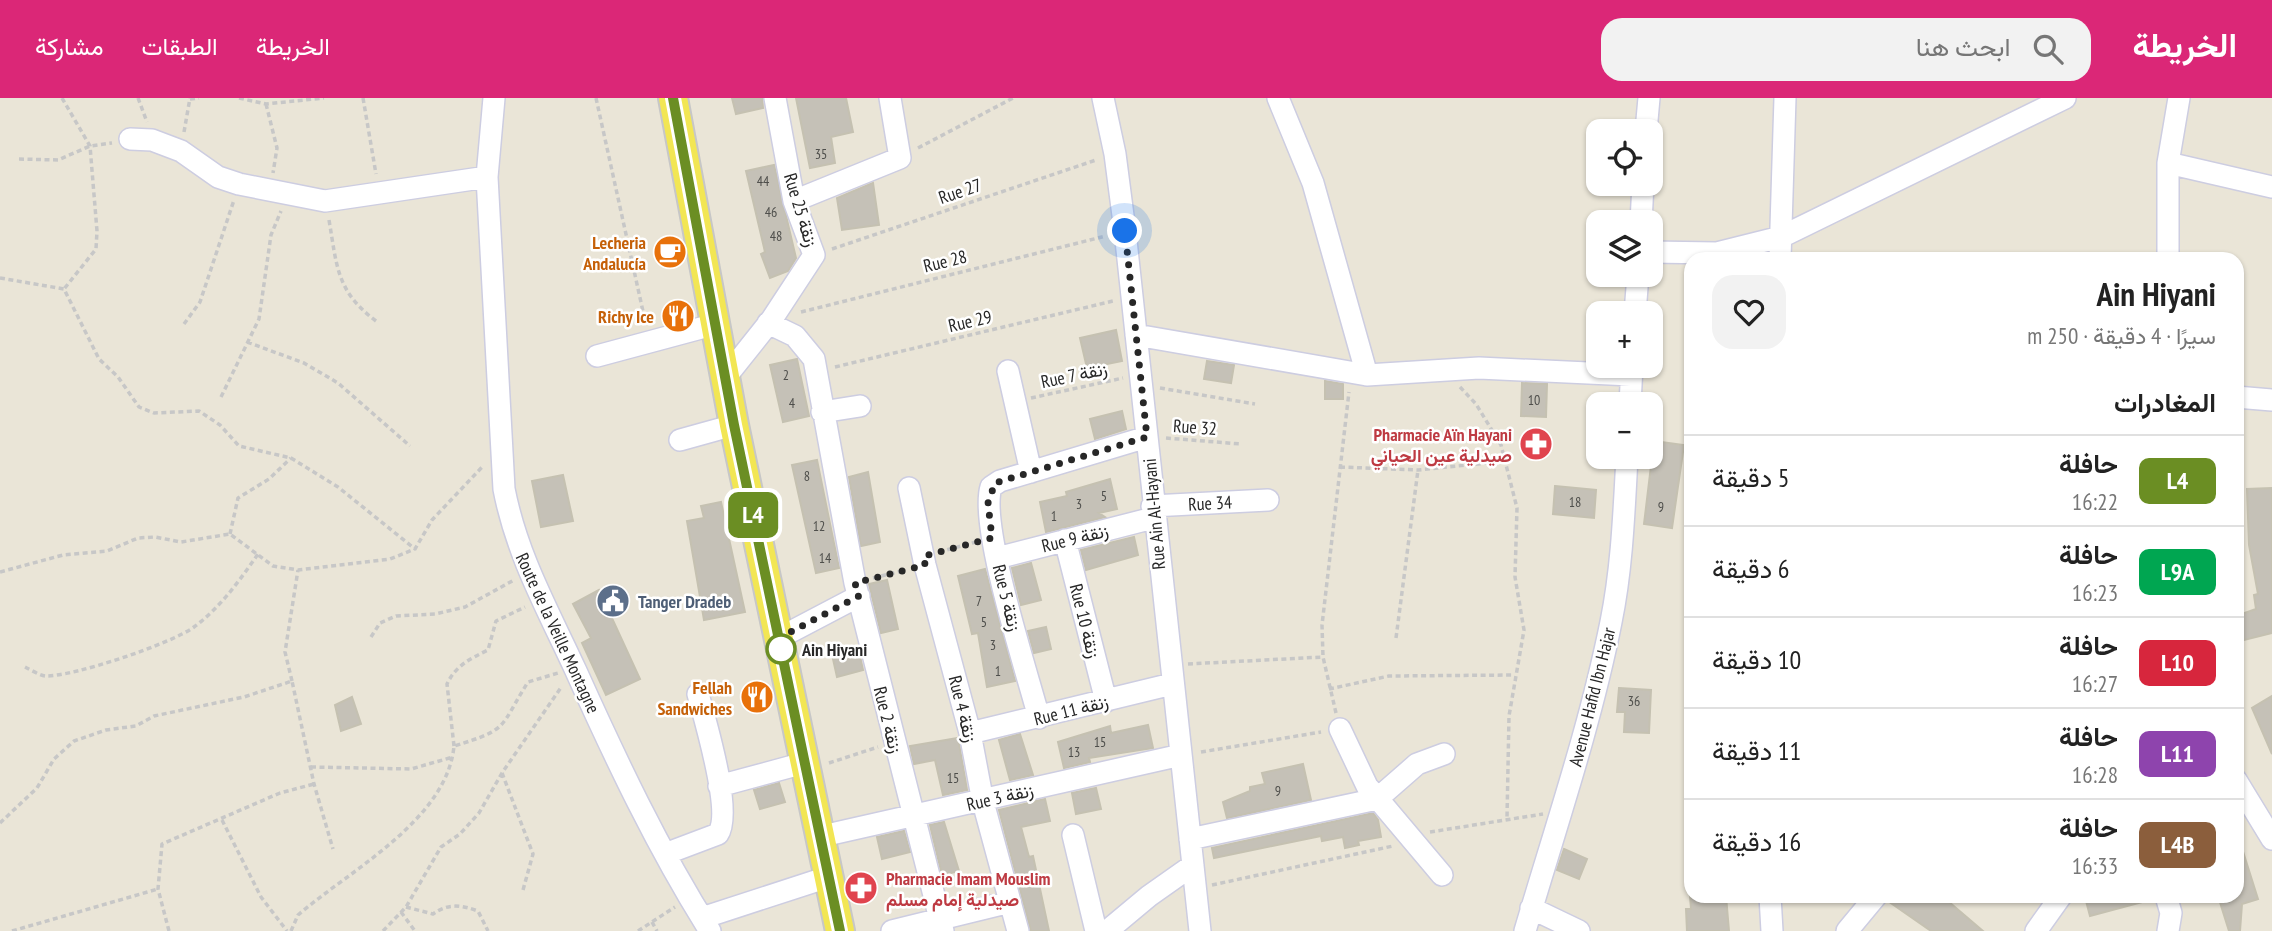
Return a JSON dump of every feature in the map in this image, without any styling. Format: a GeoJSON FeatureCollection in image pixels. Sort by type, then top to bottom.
{"type":"FeatureCollection","features":[{"type":"Feature","properties":{"kind":"main road"},"geometry":{"type":"LineString","coordinates":[[673,98],[734,425],[779,638],[811,765],[818,837],[840,931]]}},
{"type":"Feature","properties":{"kind":"street","name":"Route de la Veille Montagne"},"geometry":{"type":"LineString","coordinates":[[494,98],[487,177],[502,453],[510,517],[540,600],[664,854],[706,925]]}},
{"type":"Feature","properties":{"kind":"street","name":"Rue 25 زنقة"},"geometry":{"type":"LineString","coordinates":[[725,378],[770,321],[814,255],[794,201],[775,98]]}},
{"type":"Feature","properties":{"kind":"street"},"geometry":{"type":"LineString","coordinates":[[794,201],[900,158],[890,98]]}},
{"type":"Feature","properties":{"kind":"street","name":"Rue Ain Al-Hayani"},"geometry":{"type":"LineString","coordinates":[[1103,98],[1115,154],[1125,231],[1199,923]]}},
{"type":"Feature","properties":{"kind":"street"},"geometry":{"type":"LineString","coordinates":[[1278,98],[1313,183],[1359,374]]}},
{"type":"Feature","properties":{"kind":"street"},"geometry":{"type":"LineString","coordinates":[[1648,119],[1649,98]]}},
{"type":"Feature","properties":{"kind":"street"},"geometry":{"type":"LineString","coordinates":[[1780,252],[1785,98]]}},
{"type":"Feature","properties":{"kind":"street"},"geometry":{"type":"LineString","coordinates":[[1721,252],[1781,237],[2065,98]]}},
{"type":"Feature","properties":{"kind":"street"},"geometry":{"type":"LineString","coordinates":[[2168,252],[2168,163],[2179,98]]}},
{"type":"Feature","properties":{"kind":"street"},"geometry":{"type":"LineString","coordinates":[[130,139],[152,140],[181,151],[218,177],[239,184],[325,201],[487,177]]}},
{"type":"Feature","properties":{"kind":"street"},"geometry":{"type":"LineString","coordinates":[[2168,163],[2272,187]]}},
{"type":"Feature","properties":{"kind":"street"},"geometry":{"type":"LineString","coordinates":[[1663,252],[1684,253]]}},
{"type":"Feature","properties":{"kind":"street","name":"Rue 2 زنقة"},"geometry":{"type":"LineString","coordinates":[[770,321],[795,336],[814,359],[857,590],[941,925]]}},
{"type":"Feature","properties":{"kind":"street"},"geometry":{"type":"LineString","coordinates":[[597,356],[716,324]]}},
{"type":"Feature","properties":{"kind":"street"},"geometry":{"type":"LineString","coordinates":[[1136,335],[1359,374],[1442,368],[1586,370]]}},
{"type":"Feature","properties":{"kind":"street"},"geometry":{"type":"LineString","coordinates":[[1009,371],[1031,472],[1147,437]]}},
{"type":"Feature","properties":{"kind":"street"},"geometry":{"type":"LineString","coordinates":[[2244,398],[2272,400]]}},
{"type":"Feature","properties":{"kind":"street"},"geometry":{"type":"LineString","coordinates":[[822,412],[860,406]]}},
{"type":"Feature","properties":{"kind":"street"},"geometry":{"type":"LineString","coordinates":[[680,440],[734,425]]}},
{"type":"Feature","properties":{"kind":"street","name":"Avenue Hafid Ibn Hajar"},"geometry":{"type":"LineString","coordinates":[[1525,931],[1611,621],[1620,562],[1626,469]]}},
{"type":"Feature","properties":{"kind":"street","name":"Rue 5 زنقة"},"geometry":{"type":"LineString","coordinates":[[1031,472],[1000,481],[993,485],[989,496],[994,548],[1039,718]]}},
{"type":"Feature","properties":{"kind":"street","name":"Rue 4 زنقة"},"geometry":{"type":"LineString","coordinates":[[909,488],[925,561],[970,733],[983,802],[1018,931]]}},
{"type":"Feature","properties":{"kind":"street","name":"Rue 34"},"geometry":{"type":"LineString","coordinates":[[1153,512],[1268,500]]}},
{"type":"Feature","properties":{"kind":"street","name":"Rue 9 زنقة"},"geometry":{"type":"LineString","coordinates":[[994,548],[1065,540],[1153,512]]}},
{"type":"Feature","properties":{"kind":"street","name":"Rue 10 زنقة"},"geometry":{"type":"LineString","coordinates":[[1065,540],[1106,701]]}},
{"type":"Feature","properties":{"kind":"street"},"geometry":{"type":"LineString","coordinates":[[779,638],[857,590]]}},
{"type":"Feature","properties":{"kind":"street","name":"Rue 11 زنقة"},"geometry":{"type":"LineString","coordinates":[[970,733],[1106,701],[1171,674]]}},
{"type":"Feature","properties":{"kind":"street"},"geometry":{"type":"LineString","coordinates":[[664,854],[718,834],[723,821],[719,786],[698,694]]}},
{"type":"Feature","properties":{"kind":"street"},"geometry":{"type":"LineString","coordinates":[[1340,729],[1356,767],[1377,799],[1442,875]]}},
{"type":"Feature","properties":{"kind":"street"},"geometry":{"type":"LineString","coordinates":[[1190,839],[1377,799],[1417,764],[1444,754]]}},
{"type":"Feature","properties":{"kind":"street","name":"Rue 3 زنقة"},"geometry":{"type":"LineString","coordinates":[[818,837],[983,802],[1181,755]]}},
{"type":"Feature","properties":{"kind":"street"},"geometry":{"type":"LineString","coordinates":[[719,786],[811,765]]}},
{"type":"Feature","properties":{"kind":"street"},"geometry":{"type":"LineString","coordinates":[[2244,793],[2272,839]]}},
{"type":"Feature","properties":{"kind":"street"},"geometry":{"type":"LineString","coordinates":[[1073,835],[1096,931]]}},
{"type":"Feature","properties":{"kind":"street"},"geometry":{"type":"LineString","coordinates":[[1107,931],[1149,896],[1194,865]]}},
{"type":"Feature","properties":{"kind":"street"},"geometry":{"type":"LineString","coordinates":[[706,925],[828,877]]}},
{"type":"Feature","properties":{"kind":"street"},"geometry":{"type":"LineString","coordinates":[[892,931],[941,925],[1010,902]]}},
{"type":"Feature","properties":{"kind":"street"},"geometry":{"type":"LineString","coordinates":[[1770,903],[1772,931]]}},
{"type":"Feature","properties":{"kind":"street"},"geometry":{"type":"LineString","coordinates":[[1847,931],[1870,903]]}},
{"type":"Feature","properties":{"kind":"street"},"geometry":{"type":"LineString","coordinates":[[2036,931],[2056,903]]}},
{"type":"Feature","properties":{"kind":"street"},"geometry":{"type":"LineString","coordinates":[[2168,903],[2172,913],[2168,931]]}},
{"type":"Feature","properties":{"kind":"street"},"geometry":{"type":"LineString","coordinates":[[1531,908],[1579,931]]}},
{"type":"Feature","properties":{"kind":"street"},"geometry":{"type":"LineString","coordinates":[[1181,931],[1199,923]]}},
{"type":"Feature","properties":{"kind":"path"},"geometry":{"type":"LineString","coordinates":[[62,98],[90,146],[96,249],[64,289]]}},
{"type":"Feature","properties":{"kind":"path"},"geometry":{"type":"LineString","coordinates":[[181,151],[190,98],[198,98]]}},
{"type":"Feature","properties":{"kind":"path"},"geometry":{"type":"LineString","coordinates":[[239,98],[266,104],[324,98]]}},
{"type":"Feature","properties":{"kind":"path"},"geometry":{"type":"LineString","coordinates":[[363,98],[379,193]]}},
{"type":"Feature","properties":{"kind":"path"},"geometry":{"type":"LineString","coordinates":[[596,98],[651,343]]}},
{"type":"Feature","properties":{"kind":"path"},"geometry":{"type":"LineString","coordinates":[[900,158],[1013,98]]}},
{"type":"Feature","properties":{"kind":"path"},"geometry":{"type":"LineString","coordinates":[[221,397],[259,319],[279,191],[277,148],[266,104]]}},
{"type":"Feature","properties":{"kind":"path"},"geometry":{"type":"LineString","coordinates":[[19,159],[58,160],[90,146],[130,139]]}},
{"type":"Feature","properties":{"kind":"path","name":"Rue 27"},"geometry":{"type":"LineString","coordinates":[[814,255],[1115,154]]}},
{"type":"Feature","properties":{"kind":"path"},"geometry":{"type":"LineString","coordinates":[[184,324],[200,302],[239,184]]}},
{"type":"Feature","properties":{"kind":"path"},"geometry":{"type":"LineString","coordinates":[[325,201],[338,271],[355,305],[376,321]]}},
{"type":"Feature","properties":{"kind":"path","name":"Rue 28"},"geometry":{"type":"LineString","coordinates":[[770,321],[1125,231]]}},
{"type":"Feature","properties":{"kind":"path"},"geometry":{"type":"LineString","coordinates":[[0,278],[64,289]]}},
{"type":"Feature","properties":{"kind":"path"},"geometry":{"type":"LineString","coordinates":[[64,289],[99,359],[118,377],[139,407],[154,413],[199,411],[220,425],[239,446],[291,458],[338,487],[415,549]]}},
{"type":"Feature","properties":{"kind":"path","name":"Rue 29"},"geometry":{"type":"LineString","coordinates":[[815,372],[1132,297]]}},
{"type":"Feature","properties":{"kind":"path"},"geometry":{"type":"LineString","coordinates":[[247,342],[304,363],[338,383],[410,446]]}},
{"type":"Feature","properties":{"kind":"path"},"geometry":{"type":"LineString","coordinates":[[1442,368],[1476,404],[1507,461],[1517,508],[1515,577],[1524,630],[1514,675],[1507,731],[1507,818]]}},
{"type":"Feature","properties":{"kind":"path"},"geometry":{"type":"LineString","coordinates":[[1181,755],[1340,729],[1323,657],[1323,611],[1340,467],[1359,374]]}},
{"type":"Feature","properties":{"kind":"path","name":"Rue 7 زنقة"},"geometry":{"type":"LineString","coordinates":[[1015,401],[1139,380],[1255,404]]}},
{"type":"Feature","properties":{"kind":"path","name":"Rue 32"},"geometry":{"type":"LineString","coordinates":[[1147,437],[1241,444]]}},
{"type":"Feature","properties":{"kind":"path"},"geometry":{"type":"LineString","coordinates":[[0,572],[63,555],[107,551],[138,538],[155,537],[181,542],[230,534],[273,566],[298,570],[390,559],[415,549],[432,520],[482,466],[502,453]]}},
{"type":"Feature","properties":{"kind":"path"},"geometry":{"type":"LineString","coordinates":[[230,534],[238,498],[269,479],[291,458]]}},
{"type":"Feature","properties":{"kind":"path"},"geometry":{"type":"LineString","coordinates":[[1340,467],[1418,470],[1507,461]]}},
{"type":"Feature","properties":{"kind":"path"},"geometry":{"type":"LineString","coordinates":[[1396,638],[1418,470]]}},
{"type":"Feature","properties":{"kind":"path"},"geometry":{"type":"LineString","coordinates":[[857,590],[925,561],[994,548]]}},
{"type":"Feature","properties":{"kind":"path"},"geometry":{"type":"LineString","coordinates":[[25,667],[43,676],[68,672],[121,657],[194,628],[231,591],[258,554]]}},
{"type":"Feature","properties":{"kind":"path"},"geometry":{"type":"LineString","coordinates":[[298,570],[285,652],[314,784],[333,849]]}},
{"type":"Feature","properties":{"kind":"path"},"geometry":{"type":"LineString","coordinates":[[371,637],[380,623],[396,616],[435,614],[465,607],[528,572]]}},
{"type":"Feature","properties":{"kind":"path"},"geometry":{"type":"LineString","coordinates":[[222,820],[261,897],[289,931],[298,915],[406,830],[428,807],[453,757],[447,684],[451,676],[459,666],[488,650],[496,621],[540,600]]}},
{"type":"Feature","properties":{"kind":"path"},"geometry":{"type":"LineString","coordinates":[[1171,674],[1323,657]]}},
{"type":"Feature","properties":{"kind":"path"},"geometry":{"type":"LineString","coordinates":[[454,746],[488,736],[502,727],[528,682],[575,669]]}},
{"type":"Feature","properties":{"kind":"path"},"geometry":{"type":"LineString","coordinates":[[383,931],[406,907],[441,847],[460,834],[479,813],[502,773],[575,669]]}},
{"type":"Feature","properties":{"kind":"path"},"geometry":{"type":"LineString","coordinates":[[1329,689],[1389,676],[1514,675]]}},
{"type":"Feature","properties":{"kind":"path"},"geometry":{"type":"LineString","coordinates":[[0,823],[37,788],[54,759],[74,741],[106,730],[136,726],[154,716],[244,697],[292,681]]}},
{"type":"Feature","properties":{"kind":"path"},"geometry":{"type":"LineString","coordinates":[[811,765],[893,742]]}},
{"type":"Feature","properties":{"kind":"path"},"geometry":{"type":"LineString","coordinates":[[310,767],[411,769],[453,757]]}},
{"type":"Feature","properties":{"kind":"path"},"geometry":{"type":"LineString","coordinates":[[502,773],[534,854],[523,890]]}},
{"type":"Feature","properties":{"kind":"path"},"geometry":{"type":"LineString","coordinates":[[169,931],[158,889],[162,844],[280,793],[314,784]]}},
{"type":"Feature","properties":{"kind":"path"},"geometry":{"type":"LineString","coordinates":[[1196,888],[1507,818],[1560,811]]}},
{"type":"Feature","properties":{"kind":"path"},"geometry":{"type":"LineString","coordinates":[[12,931],[158,889]]}},
{"type":"Feature","properties":{"kind":"path"},"geometry":{"type":"LineString","coordinates":[[638,931],[689,898]]}},
{"type":"Feature","properties":{"kind":"path"},"geometry":{"type":"LineString","coordinates":[[406,907],[433,914],[442,907],[459,905],[478,911],[488,931]]}},
{"type":"Feature","properties":{"kind":"path"},"geometry":{"type":"LineString","coordinates":[[401,912],[415,931]]}},
{"type":"Feature","properties":{"kind":"path"},"geometry":{"type":"LineString","coordinates":[[653,922],[657,931]]}},
{"type":"Feature","properties":{"kind":"building"},"geometry":{"type":"Polygon","coordinates":[[[732,98],[762,98],[763,108],[736,114],[732,98]]]}},
{"type":"Feature","properties":{"kind":"building"},"geometry":{"type":"Polygon","coordinates":[[[796,98],[846,98],[853,132],[831,137],[835,163],[810,168],[796,98]]]}},
{"type":"Feature","properties":{"kind":"building"},"geometry":{"type":"Polygon","coordinates":[[[774,165],[796,258],[788,271],[770,278],[761,254],[765,252],[746,171],[774,165]]]}},
{"type":"Feature","properties":{"kind":"building"},"geometry":{"type":"Polygon","coordinates":[[[873,183],[879,225],[842,230],[837,198],[873,183]]]}},
{"type":"Feature","properties":{"kind":"building"},"geometry":{"type":"Polygon","coordinates":[[[1116,330],[1122,361],[1087,368],[1080,338],[1116,330]]]}},
{"type":"Feature","properties":{"kind":"building"},"geometry":{"type":"Polygon","coordinates":[[[797,359],[809,416],[783,422],[770,365],[797,359]]]}},
{"type":"Feature","properties":{"kind":"building"},"geometry":{"type":"Polygon","coordinates":[[[1207,361],[1234,365],[1231,383],[1204,379],[1207,361]]]}},
{"type":"Feature","properties":{"kind":"building"},"geometry":{"type":"Polygon","coordinates":[[[1325,381],[1343,384],[1343,399],[1325,399],[1325,381]]]}},
{"type":"Feature","properties":{"kind":"building"},"geometry":{"type":"Polygon","coordinates":[[[1522,383],[1547,384],[1546,417],[1521,416],[1522,383]]]}},
{"type":"Feature","properties":{"kind":"building"},"geometry":{"type":"Polygon","coordinates":[[[1122,411],[1126,429],[1095,439],[1090,419],[1122,411]]]}},
{"type":"Feature","properties":{"kind":"building"},"geometry":{"type":"Polygon","coordinates":[[[1663,442],[1684,445],[1672,528],[1644,524],[1651,469],[1663,469],[1663,442]]]}},
{"type":"Feature","properties":{"kind":"building"},"geometry":{"type":"Polygon","coordinates":[[[817,460],[839,568],[816,573],[792,465],[817,460]]]}},
{"type":"Feature","properties":{"kind":"building"},"geometry":{"type":"Polygon","coordinates":[[[868,472],[880,542],[861,546],[849,477],[868,472]]]}},
{"type":"Feature","properties":{"kind":"building"},"geometry":{"type":"Polygon","coordinates":[[[563,475],[573,521],[541,527],[532,481],[563,475]]]}},
{"type":"Feature","properties":{"kind":"building"},"geometry":{"type":"Polygon","coordinates":[[[1110,479],[1117,509],[1099,513],[1105,517],[1046,532],[1040,502],[1067,496],[1066,492],[1110,479]]]}},
{"type":"Feature","properties":{"kind":"building"},"geometry":{"type":"Polygon","coordinates":[[[1555,486],[1596,490],[1594,518],[1553,514],[1555,486]]]}},
{"type":"Feature","properties":{"kind":"building"},"geometry":{"type":"Polygon","coordinates":[[[2272,488],[2272,633],[2244,640],[2244,613],[2256,609],[2254,595],[2258,594],[2249,545],[2247,489],[2272,488]]]}},
{"type":"Feature","properties":{"kind":"building"},"geometry":{"type":"Polygon","coordinates":[[[721,502],[745,612],[704,620],[687,521],[704,518],[701,506],[721,502]]]}},
{"type":"Feature","properties":{"kind":"building"},"geometry":{"type":"Polygon","coordinates":[[[1134,537],[1138,555],[1086,570],[1081,550],[1134,537]]]}},
{"type":"Feature","properties":{"kind":"building"},"geometry":{"type":"Polygon","coordinates":[[[1031,563],[1041,600],[1021,605],[1012,568],[1031,563]]]}},
{"type":"Feature","properties":{"kind":"building"},"geometry":{"type":"Polygon","coordinates":[[[985,569],[1015,681],[987,687],[978,633],[972,634],[958,576],[985,569]]]}},
{"type":"Feature","properties":{"kind":"building"},"geometry":{"type":"Polygon","coordinates":[[[887,580],[898,629],[881,633],[869,584],[887,580]]]}},
{"type":"Feature","properties":{"kind":"building"},"geometry":{"type":"Polygon","coordinates":[[[599,590],[640,679],[606,695],[582,643],[591,638],[573,604],[599,590]]]}},
{"type":"Feature","properties":{"kind":"building"},"geometry":{"type":"Polygon","coordinates":[[[1046,627],[1051,649],[1034,653],[1028,631],[1046,627]]]}},
{"type":"Feature","properties":{"kind":"building"},"geometry":{"type":"Polygon","coordinates":[[[859,652],[863,670],[837,677],[833,659],[859,652]]]}},
{"type":"Feature","properties":{"kind":"building"},"geometry":{"type":"Polygon","coordinates":[[[1619,688],[1651,690],[1649,733],[1624,732],[1625,712],[1617,712],[1619,688]]]}},
{"type":"Feature","properties":{"kind":"building"},"geometry":{"type":"Polygon","coordinates":[[[2272,696],[2272,754],[2252,708],[2272,696]]]}},
{"type":"Feature","properties":{"kind":"building"},"geometry":{"type":"Polygon","coordinates":[[[352,697],[361,724],[341,731],[335,705],[352,697]]]}},
{"type":"Feature","properties":{"kind":"building"},"geometry":{"type":"Polygon","coordinates":[[[1148,725],[1153,748],[1089,758],[1090,762],[1064,768],[1058,742],[1110,726],[1111,733],[1148,725]]]}},
{"type":"Feature","properties":{"kind":"building"},"geometry":{"type":"Polygon","coordinates":[[[1020,734],[1033,775],[1010,780],[999,740],[1020,734]]]}},
{"type":"Feature","properties":{"kind":"building"},"geometry":{"type":"Polygon","coordinates":[[[958,738],[967,790],[943,795],[935,760],[914,764],[910,746],[958,738]]]}},
{"type":"Feature","properties":{"kind":"building"},"geometry":{"type":"Polygon","coordinates":[[[1303,764],[1311,800],[1227,818],[1223,802],[1250,791],[1250,787],[1265,784],[1262,773],[1303,764]]]}},
{"type":"Feature","properties":{"kind":"building"},"geometry":{"type":"Polygon","coordinates":[[[779,783],[785,802],[760,809],[754,790],[779,783]]]}},
{"type":"Feature","properties":{"kind":"building"},"geometry":{"type":"Polygon","coordinates":[[[1096,788],[1101,809],[1076,814],[1072,793],[1096,788]]]}},
{"type":"Feature","properties":{"kind":"building"},"geometry":{"type":"Polygon","coordinates":[[[1045,799],[1050,821],[1021,827],[1029,857],[1033,856],[1049,931],[1031,931],[999,810],[1045,799]]]}},
{"type":"Feature","properties":{"kind":"building"},"geometry":{"type":"Polygon","coordinates":[[[1373,813],[1378,820],[1381,837],[1358,841],[1359,845],[1345,848],[1343,837],[1322,841],[1321,836],[1214,858],[1212,848],[1373,813]]]}},
{"type":"Feature","properties":{"kind":"building"},"geometry":{"type":"Polygon","coordinates":[[[944,822],[959,871],[942,875],[930,825],[944,822]]]}},
{"type":"Feature","properties":{"kind":"building"},"geometry":{"type":"Polygon","coordinates":[[[904,831],[910,852],[882,859],[877,837],[904,831]]]}},
{"type":"Feature","properties":{"kind":"building"},"geometry":{"type":"Polygon","coordinates":[[[1564,849],[1587,859],[1579,879],[1557,870],[1564,849]]]}},
{"type":"Feature","properties":{"kind":"building"},"geometry":{"type":"Polygon","coordinates":[[[2244,855],[2258,899],[2242,904],[2240,931],[2229,931],[2220,903],[2244,903],[2244,855]]]}},
{"type":"Feature","properties":{"kind":"building"},"geometry":{"type":"Polygon","coordinates":[[[1691,903],[1727,903],[1729,931],[1687,931],[1686,909],[1691,909],[1691,903]]]}},
{"type":"Feature","properties":{"kind":"building"},"geometry":{"type":"Polygon","coordinates":[[[1891,903],[1950,903],[1983,931],[1931,931],[1891,903]]]}},
{"type":"Feature","properties":{"kind":"building"},"geometry":{"type":"Polygon","coordinates":[[[2087,903],[2139,903],[2090,916],[2087,903]]]}},
{"type":"Feature","properties":{"kind":"bus line","name":"L4"},"geometry":{"type":"LineString","coordinates":[[673,98],[734,425],[818,837],[840,931]]}},
{"type":"Feature","properties":{"kind":"place","name":"Lecheria Andalucía"},"geometry":{"type":"Point","coordinates":[670,252]}},
{"type":"Feature","properties":{"kind":"place","name":"Richy Ice"},"geometry":{"type":"Point","coordinates":[678,316]}},
{"type":"Feature","properties":{"kind":"place","name":"Pharmacie Aïn Hayani صيدلية عين الحياني"},"geometry":{"type":"Point","coordinates":[1536,444]}},
{"type":"Feature","properties":{"kind":"place","name":"Tanger Dradeb"},"geometry":{"type":"Point","coordinates":[613,601]}},
{"type":"Feature","properties":{"kind":"place","name":"Ain Hiyani"},"geometry":{"type":"Point","coordinates":[781,649]}},
{"type":"Feature","properties":{"kind":"place","name":"Fellah Sandwiches"},"geometry":{"type":"Point","coordinates":[757,697]}},
{"type":"Feature","properties":{"kind":"place","name":"Pharmacie Imam Mouslim صيدلية إمام مسلم"},"geometry":{"type":"Point","coordinates":[861,888]}},
{"type":"Feature","properties":{"kind":"route"},"geometry":{"type":"LineString","coordinates":[[781,649],[779,638],[859,596],[855,583],[925,565],[924,556],[992,538],[988,503],[991,487],[995,483],[1147,437],[1125,231]]}}]}
